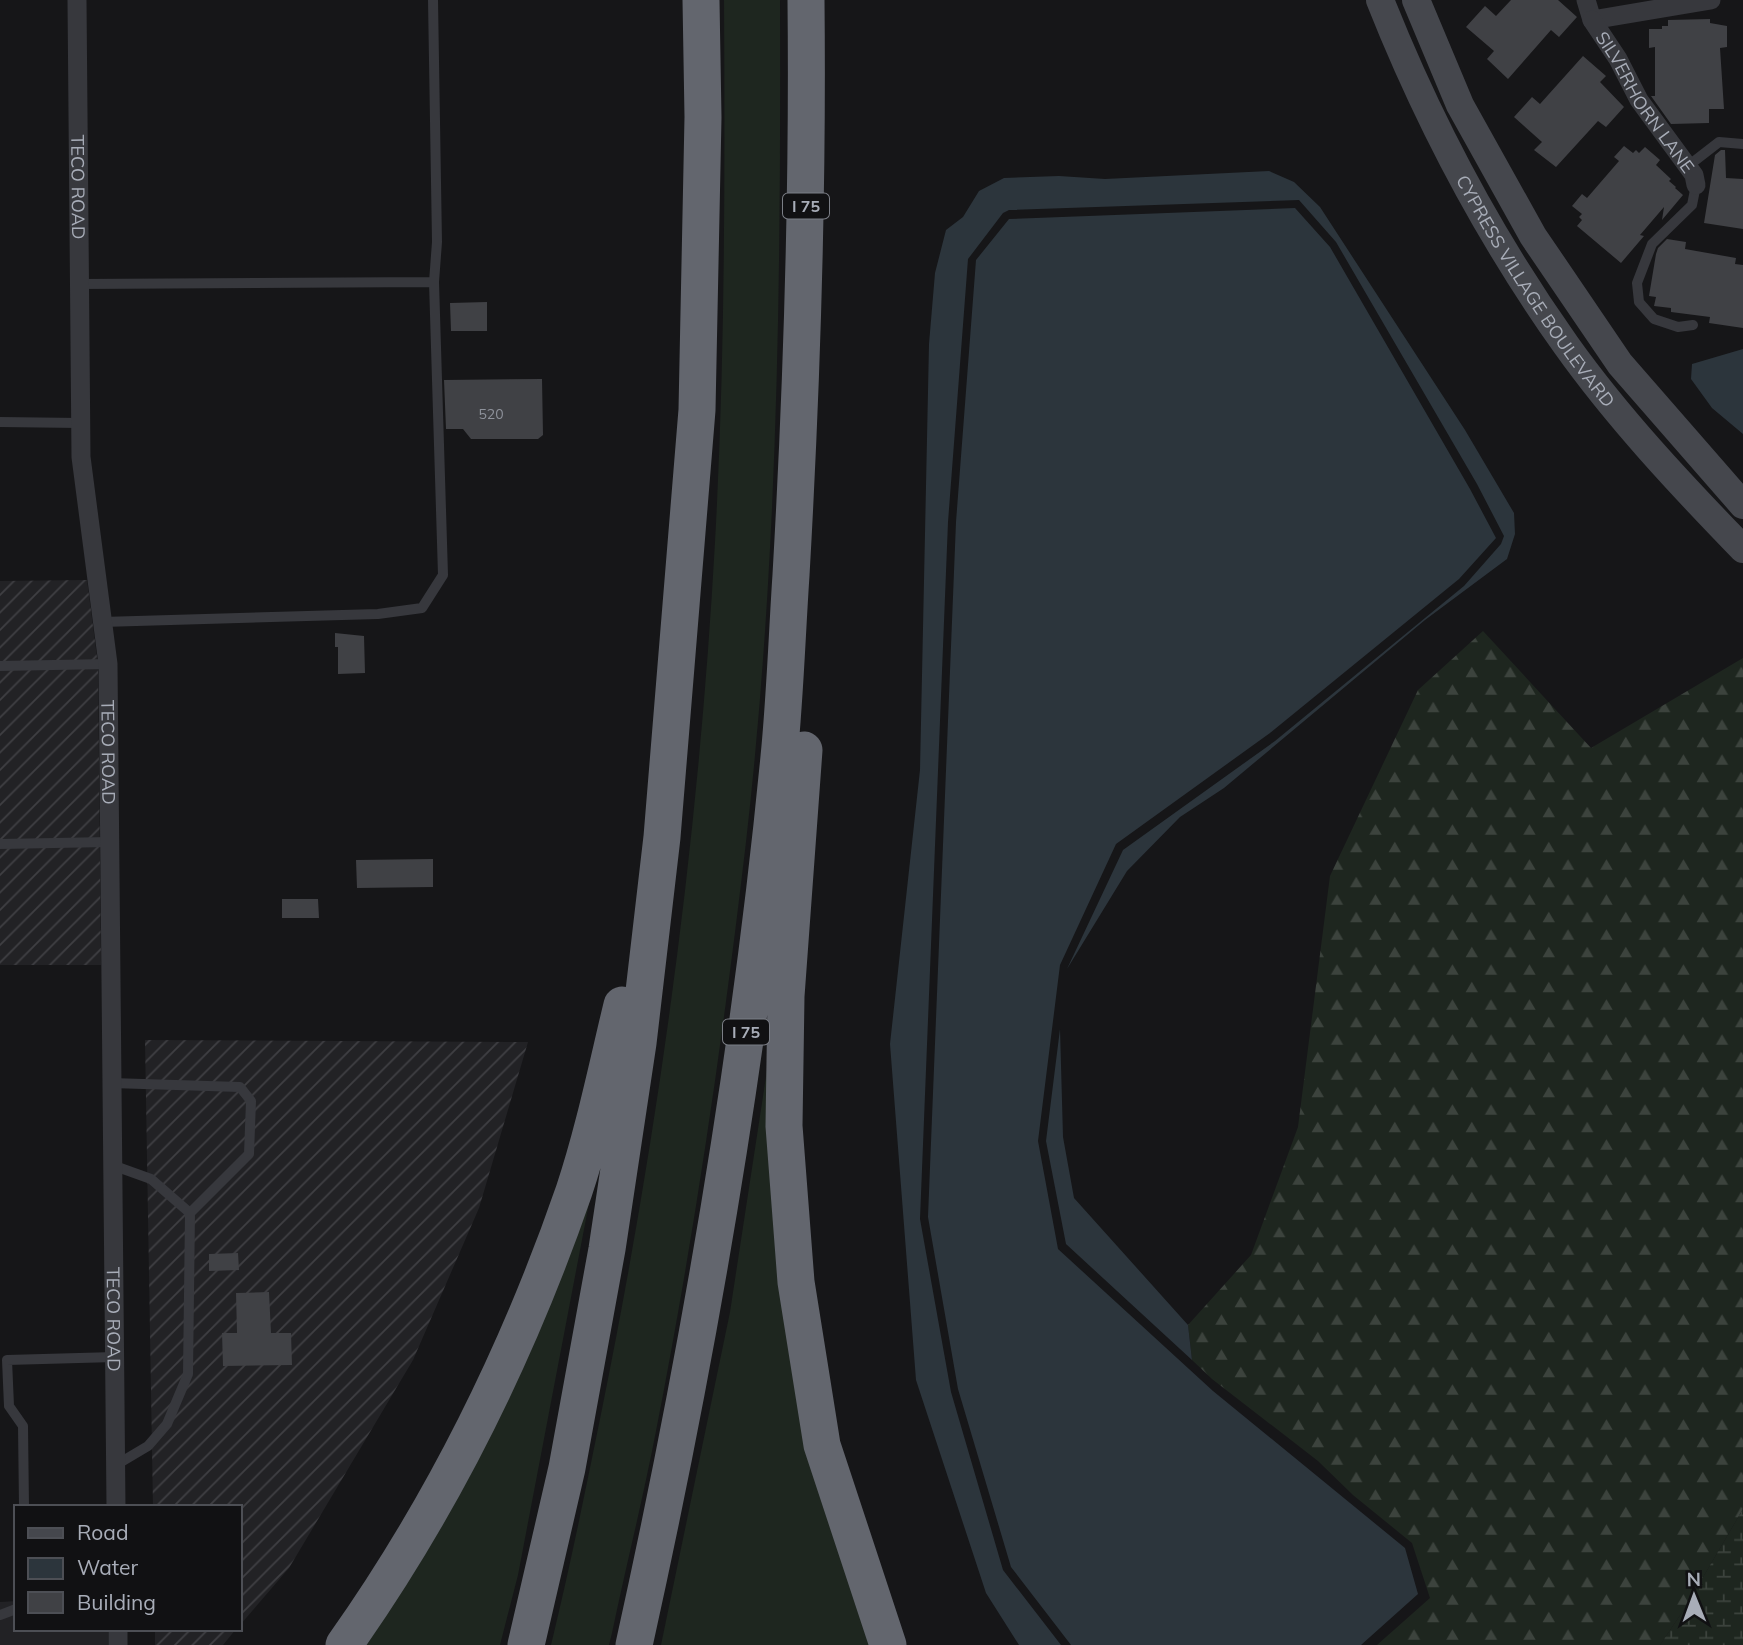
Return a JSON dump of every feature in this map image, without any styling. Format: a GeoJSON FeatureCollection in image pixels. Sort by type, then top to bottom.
{"type":"FeatureCollection","features":[{"type":"Feature","properties":{"kind":"highway"},"geometry":{"type":"LineString","coordinates":[[526,1645],[567,1468],[607,1249],[638,1043],[662,837],[697,410],[703,117],[701,0]]}},
{"type":"Feature","properties":{"kind":"highway","name":"I 75"},"geometry":{"type":"LineString","coordinates":[[634,1645],[667,1496],[711,1262],[743,1062],[779,756],[801,411],[807,115],[806,0]]}},
{"type":"Feature","properties":{"kind":"highway"},"geometry":{"type":"LineString","coordinates":[[801,411],[811,538],[810,659],[786,996],[784,1126],[796,1282],[822,1445],[888,1645]]}},
{"type":"Feature","properties":{"kind":"highway"},"geometry":{"type":"LineString","coordinates":[[344,1645],[428,1516],[507,1361],[535,1294],[575,1188],[603,1084],[662,837]]}},
{"type":"Feature","properties":{"kind":"street","name":"TECO ROAD"},"geometry":{"type":"LineString","coordinates":[[77,0],[81,457],[108,664],[116,1505]]}},
{"type":"Feature","properties":{"kind":"street","name":"CYPRESS VILLAGE BOULEVARD"},"geometry":{"type":"LineString","coordinates":[[1380,0],[1406,66],[1478,210],[1566,345],[1664,467],[1743,549]]}},
{"type":"Feature","properties":{"kind":"street","name":"CYPRESS VILLAGE BOULEVARD"},"geometry":{"type":"LineString","coordinates":[[1416,0],[1460,105],[1533,236],[1620,364],[1743,505]]}},
{"type":"Feature","properties":{"kind":"street","name":"SILVERHORN LANE"},"geometry":{"type":"LineString","coordinates":[[1586,0],[1592,20],[1618,59],[1639,100],[1694,174],[1696,185]]}},
{"type":"Feature","properties":{"kind":"street"},"geometry":{"type":"LineString","coordinates":[[1592,20],[1711,0]]}},
{"type":"Feature","properties":{"kind":"lane"},"geometry":{"type":"LineString","coordinates":[[102,622],[378,614],[422,608],[443,575],[434,282],[437,242],[433,0]]}},
{"type":"Feature","properties":{"kind":"lane"},"geometry":{"type":"LineString","coordinates":[[1688,166],[1719,142],[1743,144]]}},
{"type":"Feature","properties":{"kind":"lane"},"geometry":{"type":"LineString","coordinates":[[1693,325],[1678,327],[1654,319],[1639,302],[1637,283],[1652,244],[1692,205],[1696,185]]}},
{"type":"Feature","properties":{"kind":"lane"},"geometry":{"type":"LineString","coordinates":[[79,284],[434,282]]}},
{"type":"Feature","properties":{"kind":"lane"},"geometry":{"type":"LineString","coordinates":[[0,422],[80,423]]}},
{"type":"Feature","properties":{"kind":"lane"},"geometry":{"type":"LineString","coordinates":[[0,666],[108,664]]}},
{"type":"Feature","properties":{"kind":"lane"},"geometry":{"type":"LineString","coordinates":[[0,844],[108,842]]}},
{"type":"Feature","properties":{"kind":"lane"},"geometry":{"type":"LineString","coordinates":[[111,1083],[240,1087],[251,1101],[249,1154],[190,1213],[188,1374],[167,1424],[148,1446],[116,1465]]}},
{"type":"Feature","properties":{"kind":"lane"},"geometry":{"type":"LineString","coordinates":[[112,1165],[151,1179],[190,1213]]}},
{"type":"Feature","properties":{"kind":"lane"},"geometry":{"type":"LineString","coordinates":[[24,1505],[23,1426],[9,1406],[4,1360],[115,1357]]}},
{"type":"Feature","properties":{"kind":"shaded area"},"geometry":{"type":"Polygon","coordinates":[[[87,580],[98,665],[101,965],[0,965],[0,581],[87,580]]]}},
{"type":"Feature","properties":{"kind":"shaded area"},"geometry":{"type":"Polygon","coordinates":[[[145,1040],[528,1042],[479,1208],[413,1360],[289,1568],[242,1623],[242,1505],[153,1505],[145,1040]]]}},
{"type":"Feature","properties":{"kind":"shaded area"},"geometry":{"type":"Polygon","coordinates":[[[14,1601],[14,1631],[108,1631],[108,1645],[0,1645],[0,1602],[14,1601]]]}},
{"type":"Feature","properties":{"kind":"shaded area"},"geometry":{"type":"Polygon","coordinates":[[[155,1631],[234,1631],[223,1645],[155,1645],[155,1631]]]}},
{"type":"Feature","properties":{"kind":"green space"},"geometry":{"type":"Polygon","coordinates":[[[724,0],[780,0],[780,211],[771,527],[757,737],[746,842],[728,990],[683,1285],[651,1456],[612,1633],[609,1645],[551,1645],[623,1302],[659,1086],[688,869],[708,651],[721,406],[724,0]]]}},
{"type":"Feature","properties":{"kind":"green space"},"geometry":{"type":"Polygon","coordinates":[[[1483,631],[1591,748],[1743,658],[1743,1509],[1660,1645],[1377,1645],[1430,1598],[1412,1543],[1353,1495],[1318,1461],[1212,1379],[1192,1360],[1188,1325],[1251,1255],[1298,1127],[1330,876],[1418,690],[1483,631]]]}},
{"type":"Feature","properties":{"kind":"green space"},"geometry":{"type":"Polygon","coordinates":[[[769,1057],[875,1645],[661,1645],[730,1312],[769,1057]]]}},
{"type":"Feature","properties":{"kind":"green space"},"geometry":{"type":"Polygon","coordinates":[[[598,1156],[518,1575],[500,1645],[352,1645],[598,1156]]]}},
{"type":"Feature","properties":{"kind":"green space"},"geometry":{"type":"Polygon","coordinates":[[[1743,1509],[1743,1645],[1660,1645],[1685,1608],[1743,1509]]]}},
{"type":"Feature","properties":{"kind":"water"},"geometry":{"type":"Polygon","coordinates":[[[1269,171],[1294,182],[1320,207],[1465,430],[1514,513],[1515,534],[1507,559],[1425,620],[1224,788],[1180,817],[1127,871],[1067,969],[1123,850],[1275,741],[1464,586],[1501,544],[1504,536],[1477,484],[1336,242],[1299,200],[1009,210],[1003,213],[968,259],[948,522],[920,1219],[951,1392],[1003,1570],[1061,1645],[1019,1645],[986,1593],[916,1380],[890,1044],[920,770],[929,344],[935,273],[946,230],[963,217],[979,191],[1004,178],[1059,176],[1105,179],[1269,171]]]}},
{"type":"Feature","properties":{"kind":"water"},"geometry":{"type":"Polygon","coordinates":[[[1295,208],[1330,247],[1496,538],[1459,579],[1270,733],[1116,844],[1060,965],[1038,1141],[1058,1249],[1213,1391],[1405,1548],[1418,1594],[1361,1645],[1071,1645],[1011,1567],[958,1389],[928,1217],[956,522],[976,260],[1009,219],[1295,208]]]}},
{"type":"Feature","properties":{"kind":"water"},"geometry":{"type":"Polygon","coordinates":[[[1743,349],[1743,434],[1712,408],[1691,379],[1692,364],[1743,349]]]}},
{"type":"Feature","properties":{"kind":"water"},"geometry":{"type":"Polygon","coordinates":[[[1060,1029],[1063,1137],[1074,1198],[1188,1325],[1192,1360],[1066,1244],[1046,1141],[1060,1029]]]}},
{"type":"Feature","properties":{"kind":"building"},"geometry":{"type":"Polygon","coordinates":[[[1511,0],[1558,0],[1577,17],[1559,37],[1551,30],[1508,79],[1487,59],[1494,51],[1466,27],[1485,6],[1496,16],[1511,0]]]}},
{"type":"Feature","properties":{"kind":"building"},"geometry":{"type":"Polygon","coordinates":[[[1710,19],[1710,23],[1727,26],[1727,47],[1720,48],[1724,109],[1709,109],[1709,123],[1671,124],[1651,96],[1655,96],[1655,47],[1649,48],[1649,29],[1662,29],[1662,26],[1668,26],[1668,20],[1710,19]]]}},
{"type":"Feature","properties":{"kind":"building"},"geometry":{"type":"Polygon","coordinates":[[[1583,56],[1606,76],[1600,82],[1624,107],[1606,127],[1598,121],[1556,167],[1534,150],[1542,142],[1514,117],[1532,97],[1540,104],[1583,56]]]}},
{"type":"Feature","properties":{"kind":"building"},"geometry":{"type":"Polygon","coordinates":[[[1624,146],[1633,153],[1636,150],[1639,153],[1645,147],[1660,160],[1656,165],[1683,195],[1662,220],[1664,207],[1621,263],[1577,226],[1582,220],[1579,217],[1582,214],[1572,206],[1582,194],[1587,198],[1619,161],[1614,157],[1624,146]]]}},
{"type":"Feature","properties":{"kind":"building"},"geometry":{"type":"Polygon","coordinates":[[[1725,150],[1726,178],[1743,179],[1743,229],[1704,223],[1715,155],[1725,150]]]}},
{"type":"Feature","properties":{"kind":"building"},"geometry":{"type":"Polygon","coordinates":[[[1667,239],[1686,242],[1685,249],[1736,258],[1735,264],[1743,265],[1743,328],[1709,323],[1710,317],[1671,312],[1671,308],[1654,306],[1656,297],[1649,296],[1656,254],[1667,239]]]}},
{"type":"Feature","properties":{"kind":"building"},"geometry":{"type":"Polygon","coordinates":[[[487,302],[487,331],[451,331],[450,303],[487,302]]]}},
{"type":"Feature","properties":{"kind":"building"},"geometry":{"type":"Polygon","coordinates":[[[542,379],[543,435],[538,439],[471,439],[463,429],[446,429],[444,380],[542,379]]]}},
{"type":"Feature","properties":{"kind":"building"},"geometry":{"type":"Polygon","coordinates":[[[335,633],[364,636],[365,673],[338,674],[335,633]]]}},
{"type":"Feature","properties":{"kind":"building"},"geometry":{"type":"Polygon","coordinates":[[[433,859],[433,887],[357,888],[356,860],[433,859]]]}},
{"type":"Feature","properties":{"kind":"building"},"geometry":{"type":"Polygon","coordinates":[[[282,899],[318,899],[319,918],[282,918],[282,899]]]}},
{"type":"Feature","properties":{"kind":"building"},"geometry":{"type":"Polygon","coordinates":[[[238,1253],[239,1270],[209,1271],[209,1254],[238,1253]]]}},
{"type":"Feature","properties":{"kind":"building"},"geometry":{"type":"Polygon","coordinates":[[[269,1292],[271,1333],[291,1333],[292,1365],[223,1366],[222,1333],[237,1333],[236,1293],[269,1292]]]}}]}
